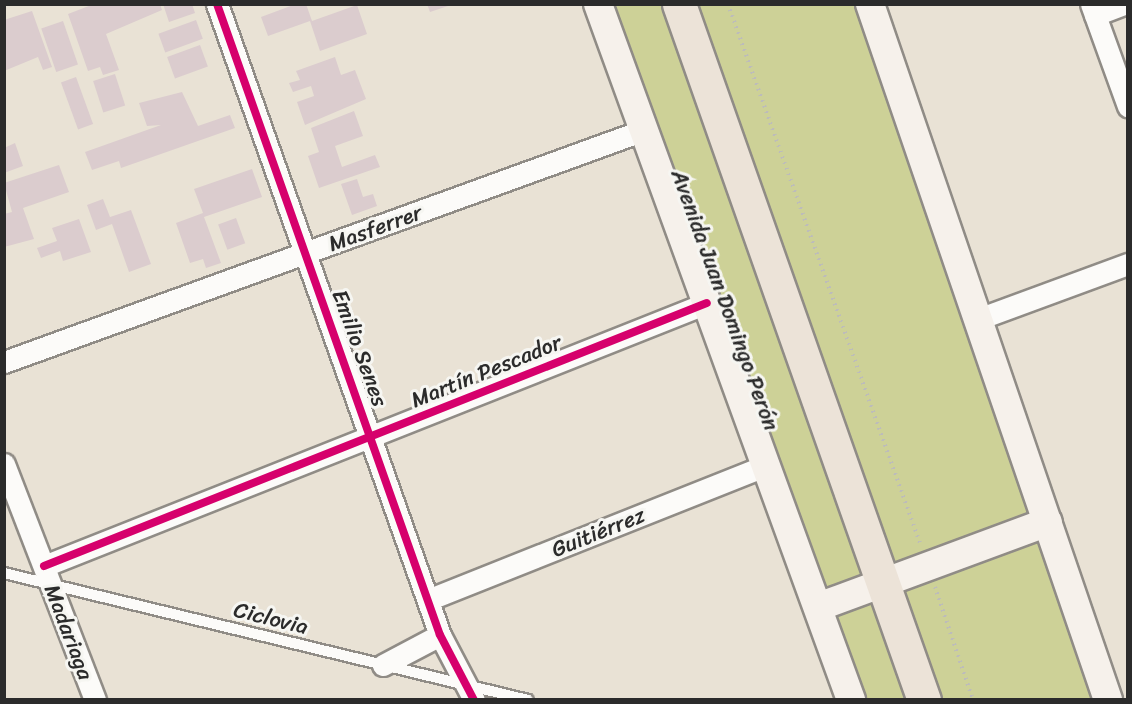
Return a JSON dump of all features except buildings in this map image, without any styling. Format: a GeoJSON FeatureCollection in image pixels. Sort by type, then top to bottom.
{"type":"FeatureCollection","features":[{"type":"Feature","properties":{"kind":"main road","name":"Avenida Juan Domingo Perón"},"geometry":{"type":"LineString","coordinates":[[598,4],[851,699]]}},
{"type":"Feature","properties":{"kind":"main road"},"geometry":{"type":"LineString","coordinates":[[679,4],[924,699]]}},
{"type":"Feature","properties":{"kind":"main road"},"geometry":{"type":"LineString","coordinates":[[870,4],[981,318],[1108,699]]}},
{"type":"Feature","properties":{"kind":"main road"},"geometry":{"type":"LineString","coordinates":[[818,607],[1048,522]]}},
{"type":"Feature","properties":{"kind":"street","name":"Emilio Senes"},"geometry":{"type":"LineString","coordinates":[[217,4],[374,439],[430,599],[440,635],[473,693]]}},
{"type":"Feature","properties":{"kind":"street"},"geometry":{"type":"LineString","coordinates":[[1124,4],[1093,10],[1128,106]]}},
{"type":"Feature","properties":{"kind":"street","name":"Masferrer"},"geometry":{"type":"LineString","coordinates":[[4,362],[644,130]]}},
{"type":"Feature","properties":{"kind":"street"},"geometry":{"type":"LineString","coordinates":[[981,318],[1128,264]]}},
{"type":"Feature","properties":{"kind":"street","name":"Martín Pescador"},"geometry":{"type":"LineString","coordinates":[[47,575],[707,303]]}},
{"type":"Feature","properties":{"kind":"street","name":"Madariaga"},"geometry":{"type":"LineString","coordinates":[[4,464],[95,699]]}},
{"type":"Feature","properties":{"kind":"street","name":"Guitiérrez"},"geometry":{"type":"LineString","coordinates":[[430,599],[766,465]]}},
{"type":"Feature","properties":{"kind":"street"},"geometry":{"type":"LineString","coordinates":[[382,665],[440,635]]}},
{"type":"Feature","properties":{"kind":"lane","name":"Ciclovia"},"geometry":{"type":"LineString","coordinates":[[4,573],[47,575],[382,665],[473,693],[528,699]]}},
{"type":"Feature","properties":{"kind":"path"},"geometry":{"type":"LineString","coordinates":[[728,4],[973,699]]}},
{"type":"Feature","properties":{"kind":"green space"},"geometry":{"type":"Polygon","coordinates":[[[615,5],[854,5],[1093,699],[867,699],[615,5]]]}},
{"type":"Feature","properties":{"kind":"cycle path"},"geometry":{"type":"LineString","coordinates":[[217,4],[440,635],[474,700]]}},
{"type":"Feature","properties":{"kind":"cycle path"},"geometry":{"type":"LineString","coordinates":[[44,566],[707,303]]}}]}
